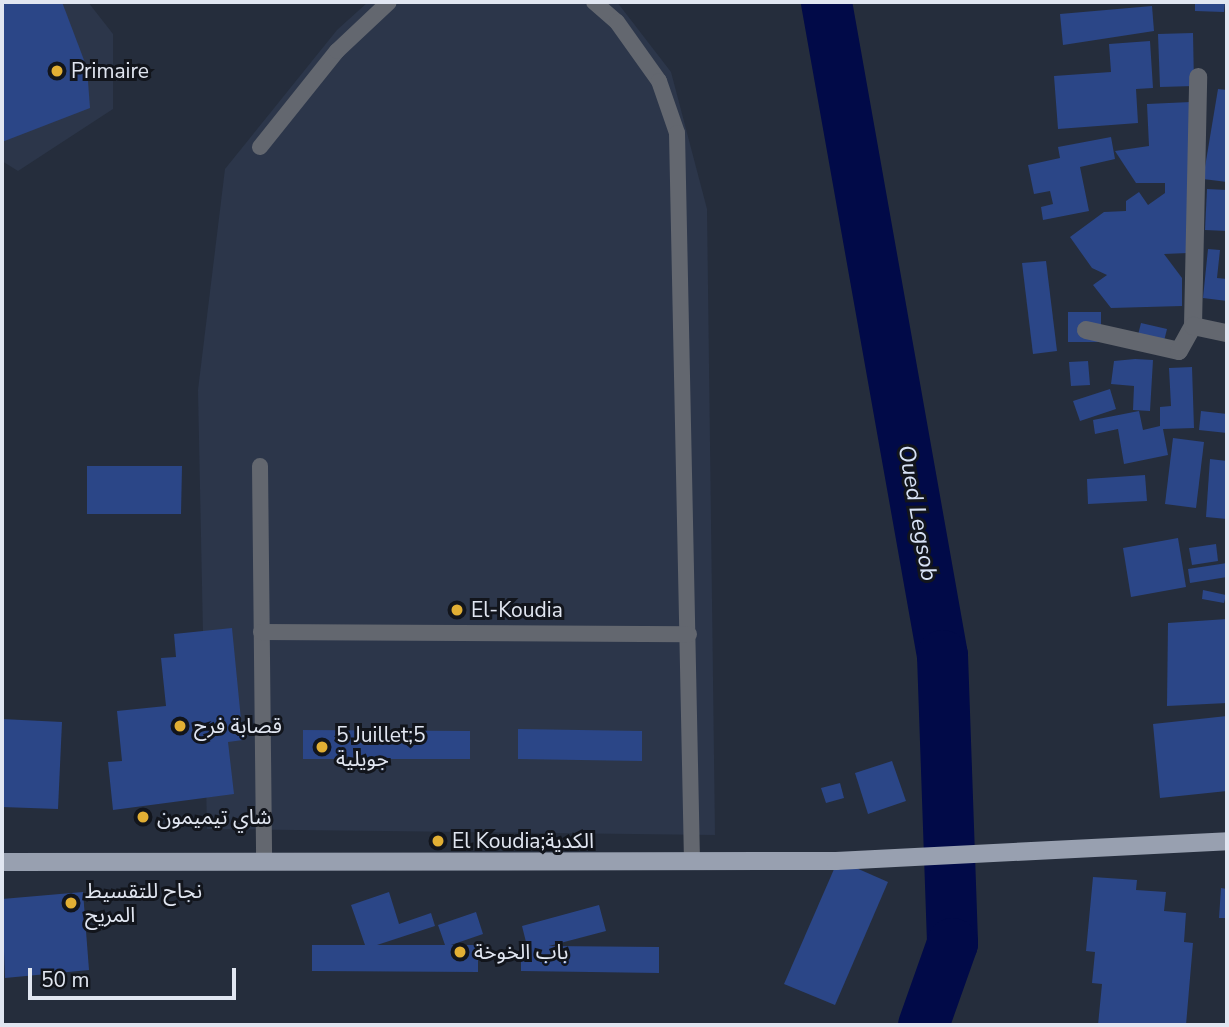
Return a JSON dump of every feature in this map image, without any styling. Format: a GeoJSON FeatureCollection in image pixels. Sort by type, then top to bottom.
{"type":"FeatureCollection","features":[{"type":"Feature","properties":{"kind":"main road"},"geometry":{"type":"LineString","coordinates":[[2,862],[264,859],[836,861],[1227,841]]}},
{"type":"Feature","properties":{"kind":"street"},"geometry":{"type":"LineString","coordinates":[[1086,330],[1179,351],[1193,326],[1198,77]]}},
{"type":"Feature","properties":{"kind":"street"},"geometry":{"type":"LineString","coordinates":[[1193,326],[1227,333]]}},
{"type":"Feature","properties":{"kind":"lane"},"geometry":{"type":"LineString","coordinates":[[260,148],[337,51],[389,2]]}},
{"type":"Feature","properties":{"kind":"lane"},"geometry":{"type":"LineString","coordinates":[[593,2],[617,22],[659,81],[677,133],[692,861]]}},
{"type":"Feature","properties":{"kind":"lane"},"geometry":{"type":"LineString","coordinates":[[260,466],[264,859]]}},
{"type":"Feature","properties":{"kind":"lane"},"geometry":{"type":"LineString","coordinates":[[261,632],[689,634]]}},
{"type":"Feature","properties":{"kind":"shaded area","name":"Primaire"},"geometry":{"type":"Polygon","coordinates":[[[2,2],[88,2],[113,34],[113,109],[18,171],[2,161],[2,2]]]}},
{"type":"Feature","properties":{"kind":"shaded area","name":"El-Koudia"},"geometry":{"type":"Polygon","coordinates":[[[368,2],[617,2],[671,72],[707,209],[715,835],[207,829],[198,390],[225,169],[337,30],[368,2]]]}},
{"type":"Feature","properties":{"kind":"building","name":"Primaire"},"geometry":{"type":"Polygon","coordinates":[[[11,2],[62,2],[87,68],[90,108],[2,142],[2,5],[11,2]]]}},
{"type":"Feature","properties":{"kind":"building"},"geometry":{"type":"Polygon","coordinates":[[[1195,2],[1225,2],[1224,12],[1195,11],[1195,2]]]}},
{"type":"Feature","properties":{"kind":"building"},"geometry":{"type":"Polygon","coordinates":[[[1152,6],[1154,31],[1063,45],[1060,14],[1152,6]]]}},
{"type":"Feature","properties":{"kind":"building"},"geometry":{"type":"Polygon","coordinates":[[[1193,33],[1194,86],[1160,87],[1158,34],[1193,33]]]}},
{"type":"Feature","properties":{"kind":"building"},"geometry":{"type":"Polygon","coordinates":[[[1150,41],[1153,88],[1136,89],[1138,123],[1058,129],[1054,76],[1111,72],[1109,44],[1150,41]]]}},
{"type":"Feature","properties":{"kind":"building"},"geometry":{"type":"Polygon","coordinates":[[[1218,89],[1227,90],[1227,182],[1203,179],[1218,89]]]}},
{"type":"Feature","properties":{"kind":"building"},"geometry":{"type":"Polygon","coordinates":[[[1191,102],[1188,253],[1164,254],[1182,278],[1182,306],[1111,308],[1093,285],[1107,275],[1092,268],[1070,237],[1104,212],[1126,211],[1126,201],[1139,192],[1148,205],[1165,193],[1165,183],[1136,183],[1115,151],[1149,146],[1147,104],[1191,102]]]}},
{"type":"Feature","properties":{"kind":"building"},"geometry":{"type":"Polygon","coordinates":[[[1111,137],[1115,159],[1080,167],[1089,211],[1043,220],[1041,207],[1053,204],[1050,191],[1034,194],[1028,165],[1060,158],[1058,147],[1111,137]]]}},
{"type":"Feature","properties":{"kind":"building"},"geometry":{"type":"Polygon","coordinates":[[[1207,189],[1227,190],[1227,231],[1205,230],[1207,189]]]}},
{"type":"Feature","properties":{"kind":"building"},"geometry":{"type":"Polygon","coordinates":[[[1208,249],[1220,250],[1217,278],[1227,279],[1227,301],[1203,298],[1208,249]]]}},
{"type":"Feature","properties":{"kind":"building"},"geometry":{"type":"Polygon","coordinates":[[[1046,261],[1057,351],[1033,354],[1022,263],[1046,261]]]}},
{"type":"Feature","properties":{"kind":"building"},"geometry":{"type":"Polygon","coordinates":[[[1068,312],[1101,312],[1101,342],[1068,342],[1068,312]]]}},
{"type":"Feature","properties":{"kind":"building"},"geometry":{"type":"Polygon","coordinates":[[[1141,323],[1167,329],[1163,345],[1137,339],[1141,323]]]}},
{"type":"Feature","properties":{"kind":"building"},"geometry":{"type":"Polygon","coordinates":[[[1153,360],[1150,411],[1133,410],[1134,386],[1111,384],[1114,361],[1153,360]]]}},
{"type":"Feature","properties":{"kind":"building"},"geometry":{"type":"Polygon","coordinates":[[[1088,361],[1090,385],[1071,386],[1069,362],[1088,361]]]}},
{"type":"Feature","properties":{"kind":"building"},"geometry":{"type":"Polygon","coordinates":[[[1192,367],[1194,428],[1163,429],[1168,455],[1124,464],[1118,429],[1095,434],[1093,420],[1139,411],[1143,430],[1160,426],[1160,407],[1171,406],[1169,368],[1192,367]]]}},
{"type":"Feature","properties":{"kind":"building"},"geometry":{"type":"Polygon","coordinates":[[[1110,389],[1116,409],[1080,421],[1073,401],[1110,389]]]}},
{"type":"Feature","properties":{"kind":"building"},"geometry":{"type":"Polygon","coordinates":[[[1201,411],[1227,414],[1227,433],[1199,430],[1201,411]]]}},
{"type":"Feature","properties":{"kind":"building"},"geometry":{"type":"Polygon","coordinates":[[[1173,438],[1204,442],[1196,508],[1165,504],[1173,438]]]}},
{"type":"Feature","properties":{"kind":"building"},"geometry":{"type":"Polygon","coordinates":[[[1210,459],[1227,461],[1227,519],[1206,517],[1210,459]]]}},
{"type":"Feature","properties":{"kind":"building"},"geometry":{"type":"Polygon","coordinates":[[[87,466],[182,466],[181,514],[87,514],[87,466]]]}},
{"type":"Feature","properties":{"kind":"building"},"geometry":{"type":"Polygon","coordinates":[[[1145,475],[1147,501],[1088,504],[1087,479],[1145,475]]]}},
{"type":"Feature","properties":{"kind":"building"},"geometry":{"type":"Polygon","coordinates":[[[1178,538],[1186,587],[1131,597],[1123,548],[1178,538]]]}},
{"type":"Feature","properties":{"kind":"building"},"geometry":{"type":"Polygon","coordinates":[[[1216,544],[1218,561],[1192,565],[1189,548],[1216,544]]]}},
{"type":"Feature","properties":{"kind":"building"},"geometry":{"type":"Polygon","coordinates":[[[1227,563],[1227,577],[1190,583],[1188,569],[1227,563]]]}},
{"type":"Feature","properties":{"kind":"building"},"geometry":{"type":"Polygon","coordinates":[[[1203,590],[1226,595],[1224,603],[1202,599],[1203,590]]]}},
{"type":"Feature","properties":{"kind":"building"},"geometry":{"type":"Polygon","coordinates":[[[1227,619],[1227,703],[1167,706],[1168,623],[1227,619]]]}},
{"type":"Feature","properties":{"kind":"building","name":"قصابة فرح"},"geometry":{"type":"Polygon","coordinates":[[[232,628],[243,740],[228,742],[234,794],[113,810],[108,762],[122,761],[117,711],[166,706],[161,658],[176,657],[174,634],[232,628]]]}},
{"type":"Feature","properties":{"kind":"building"},"geometry":{"type":"Polygon","coordinates":[[[1227,716],[1227,791],[1160,798],[1153,724],[1227,716]]]}},
{"type":"Feature","properties":{"kind":"building"},"geometry":{"type":"Polygon","coordinates":[[[2,719],[62,722],[58,809],[2,807],[2,719]]]}},
{"type":"Feature","properties":{"kind":"building"},"geometry":{"type":"Polygon","coordinates":[[[518,729],[642,731],[642,761],[518,759],[518,729]]]}},
{"type":"Feature","properties":{"kind":"building"},"geometry":{"type":"Polygon","coordinates":[[[303,730],[470,731],[470,759],[303,759],[303,730]]]}},
{"type":"Feature","properties":{"kind":"building"},"geometry":{"type":"Polygon","coordinates":[[[892,761],[906,801],[868,814],[855,773],[892,761]]]}},
{"type":"Feature","properties":{"kind":"building"},"geometry":{"type":"Polygon","coordinates":[[[840,783],[844,798],[826,803],[821,788],[840,783]]]}},
{"type":"Feature","properties":{"kind":"building"},"geometry":{"type":"Polygon","coordinates":[[[838,860],[888,882],[835,1005],[784,984],[838,860]]]}},
{"type":"Feature","properties":{"kind":"building"},"geometry":{"type":"Polygon","coordinates":[[[1093,877],[1137,880],[1136,890],[1166,892],[1164,911],[1186,913],[1184,942],[1193,943],[1186,1025],[1098,1025],[1102,984],[1092,983],[1095,952],[1086,951],[1093,877]]]}},
{"type":"Feature","properties":{"kind":"building"},"geometry":{"type":"Polygon","coordinates":[[[1221,888],[1227,889],[1227,918],[1219,918],[1221,888]]]}},
{"type":"Feature","properties":{"kind":"building"},"geometry":{"type":"Polygon","coordinates":[[[83,892],[89,970],[5,978],[2,899],[83,892]]]}},
{"type":"Feature","properties":{"kind":"building"},"geometry":{"type":"Polygon","coordinates":[[[389,892],[399,924],[431,913],[435,926],[377,945],[445,945],[438,925],[476,912],[483,934],[451,945],[478,945],[478,972],[312,971],[312,945],[365,945],[351,905],[389,892]]]}},
{"type":"Feature","properties":{"kind":"building"},"geometry":{"type":"Polygon","coordinates":[[[599,905],[606,931],[549,946],[659,947],[659,973],[521,971],[521,946],[527,946],[522,926],[599,905]]]}},
{"type":"Feature","properties":{"kind":"waterway","name":"Oued Legsob"},"geometry":{"type":"LineString","coordinates":[[826,2],[942,655],[952,943],[923,1025]]}},
{"type":"Feature","properties":{"kind":"place","name":"Primaire"},"geometry":{"type":"Point","coordinates":[57,71]}},
{"type":"Feature","properties":{"kind":"place","name":"El-Koudia"},"geometry":{"type":"Point","coordinates":[457,610]}},
{"type":"Feature","properties":{"kind":"place","name":"قصابة فرح"},"geometry":{"type":"Point","coordinates":[180,726]}},
{"type":"Feature","properties":{"kind":"place","name":"5 Juillet;5 جويلية"},"geometry":{"type":"Point","coordinates":[322,747]}},
{"type":"Feature","properties":{"kind":"place","name":"شاي تيميمون"},"geometry":{"type":"Point","coordinates":[143,817]}},
{"type":"Feature","properties":{"kind":"place","name":"El Koudia;الكدية"},"geometry":{"type":"Point","coordinates":[438,841]}},
{"type":"Feature","properties":{"kind":"place","name":"نجاح للتقسيط المريح"},"geometry":{"type":"Point","coordinates":[71,903]}},
{"type":"Feature","properties":{"kind":"place","name":"باب الخوخة"},"geometry":{"type":"Point","coordinates":[460,952]}}]}
